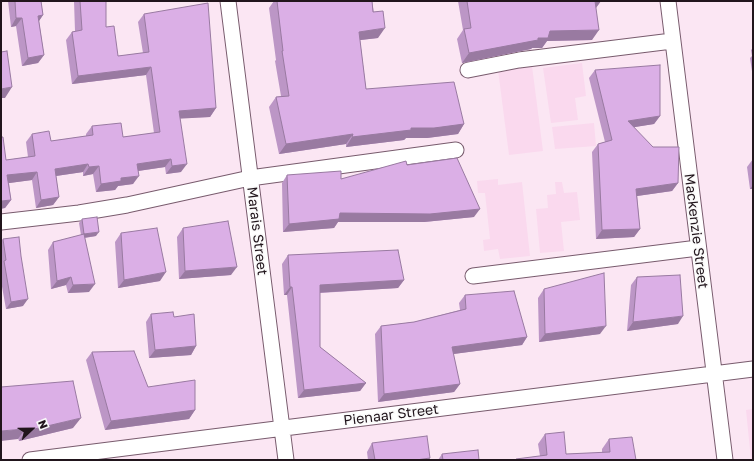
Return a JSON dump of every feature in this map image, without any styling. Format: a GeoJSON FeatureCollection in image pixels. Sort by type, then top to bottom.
{"type":"FeatureCollection","features":[{"type":"Feature","properties":{"kind":"street","name":"Marais Street"},"geometry":{"type":"LineString","coordinates":[[228,1],[286,460]]}},
{"type":"Feature","properties":{"kind":"street","name":"Mackenzie Street"},"geometry":{"type":"LineString","coordinates":[[668,1],[725,460]]}},
{"type":"Feature","properties":{"kind":"street"},"geometry":{"type":"LineString","coordinates":[[468,70],[519,60],[672,40]]}},
{"type":"Feature","properties":{"kind":"street"},"geometry":{"type":"LineString","coordinates":[[1,222],[78,213],[127,205],[250,178],[456,150]]}},
{"type":"Feature","properties":{"kind":"street"},"geometry":{"type":"LineString","coordinates":[[473,276],[698,248]]}},
{"type":"Feature","properties":{"kind":"street","name":"Pienaar Street"},"geometry":{"type":"LineString","coordinates":[[30,460],[753,369]]}},
{"type":"Feature","properties":{"kind":"shaded area"},"geometry":{"type":"Polygon","coordinates":[[[582,63],[586,96],[575,98],[578,120],[551,123],[543,68],[582,63]]]}},
{"type":"Feature","properties":{"kind":"shaded area"},"geometry":{"type":"Polygon","coordinates":[[[532,66],[543,151],[509,155],[498,70],[532,66]]]}},
{"type":"Feature","properties":{"kind":"shaded area"},"geometry":{"type":"Polygon","coordinates":[[[594,123],[596,146],[555,149],[552,127],[594,123]]]}},
{"type":"Feature","properties":{"kind":"shaded area"},"geometry":{"type":"Polygon","coordinates":[[[498,179],[498,185],[522,182],[530,256],[500,259],[498,249],[484,251],[483,240],[490,239],[485,193],[478,193],[477,181],[498,179]]]}},
{"type":"Feature","properties":{"kind":"shaded area"},"geometry":{"type":"Polygon","coordinates":[[[555,182],[562,182],[564,193],[577,192],[580,220],[561,222],[564,251],[540,253],[536,209],[548,208],[547,195],[556,194],[555,182]]]}},
{"type":"Feature","properties":{"kind":"shaded area"},"geometry":{"type":"Polygon","coordinates":[[[753,409],[753,460],[751,460],[746,410],[753,409]]]}},
{"type":"Feature","properties":{"kind":"building"},"geometry":{"type":"Polygon","coordinates":[[[15,1],[41,1],[43,15],[38,16],[44,55],[28,58],[22,18],[16,18],[15,1]]]}},
{"type":"Feature","properties":{"kind":"building"},"geometry":{"type":"Polygon","coordinates":[[[80,1],[106,1],[106,27],[114,26],[118,56],[149,52],[144,14],[208,3],[216,108],[179,111],[187,164],[172,166],[171,159],[137,164],[139,176],[121,178],[121,181],[101,184],[99,166],[89,167],[88,164],[55,169],[59,197],[41,200],[37,172],[7,175],[11,200],[1,201],[1,137],[3,137],[6,160],[35,156],[32,134],[49,131],[51,141],[93,135],[92,126],[121,123],[123,137],[160,132],[151,67],[78,76],[72,32],[82,30],[80,1]]]}},
{"type":"Feature","properties":{"kind":"building"},"geometry":{"type":"Polygon","coordinates":[[[277,1],[372,1],[373,12],[383,11],[385,28],[359,32],[366,89],[454,82],[464,124],[434,128],[411,128],[411,130],[352,137],[353,134],[286,144],[276,97],[289,96],[282,51],[277,1]]]}},
{"type":"Feature","properties":{"kind":"building"},"geometry":{"type":"Polygon","coordinates":[[[467,1],[595,1],[599,30],[550,31],[548,38],[538,38],[538,40],[469,53],[464,29],[471,28],[467,1]]]}},
{"type":"Feature","properties":{"kind":"building"},"geometry":{"type":"Polygon","coordinates":[[[7,51],[12,87],[1,89],[1,52],[7,51]]]}},
{"type":"Feature","properties":{"kind":"building"},"geometry":{"type":"Polygon","coordinates":[[[660,65],[660,116],[628,121],[653,147],[679,147],[678,183],[636,189],[640,229],[602,230],[598,144],[612,140],[595,70],[660,65]]]}},
{"type":"Feature","properties":{"kind":"building"},"geometry":{"type":"Polygon","coordinates":[[[457,158],[480,209],[430,214],[340,213],[339,219],[289,224],[287,175],[341,171],[341,179],[406,161],[407,165],[457,158]]]}},
{"type":"Feature","properties":{"kind":"building"},"geometry":{"type":"Polygon","coordinates":[[[97,217],[99,232],[84,234],[82,219],[97,217]]]}},
{"type":"Feature","properties":{"kind":"building"},"geometry":{"type":"Polygon","coordinates":[[[228,221],[237,267],[185,271],[183,228],[228,221]]]}},
{"type":"Feature","properties":{"kind":"building"},"geometry":{"type":"Polygon","coordinates":[[[157,228],[166,272],[124,280],[121,233],[157,228]]]}},
{"type":"Feature","properties":{"kind":"building"},"geometry":{"type":"Polygon","coordinates":[[[84,234],[95,284],[73,285],[71,277],[57,281],[53,242],[84,234]]]}},
{"type":"Feature","properties":{"kind":"building"},"geometry":{"type":"Polygon","coordinates":[[[19,237],[28,299],[11,302],[4,261],[6,260],[3,239],[19,237]]]}},
{"type":"Feature","properties":{"kind":"building"},"geometry":{"type":"Polygon","coordinates":[[[398,250],[404,280],[320,285],[320,347],[366,383],[304,390],[292,287],[290,287],[288,255],[398,250]]]}},
{"type":"Feature","properties":{"kind":"building"},"geometry":{"type":"Polygon","coordinates":[[[604,273],[606,326],[545,334],[544,289],[604,273]]]}},
{"type":"Feature","properties":{"kind":"building"},"geometry":{"type":"Polygon","coordinates":[[[680,275],[683,316],[633,322],[637,277],[680,275]]]}},
{"type":"Feature","properties":{"kind":"building"},"geometry":{"type":"Polygon","coordinates":[[[514,291],[527,337],[452,347],[460,384],[384,394],[381,326],[414,322],[466,309],[465,295],[514,291]]]}},
{"type":"Feature","properties":{"kind":"building"},"geometry":{"type":"Polygon","coordinates":[[[173,312],[174,317],[194,314],[196,346],[155,350],[151,314],[173,312]]]}},
{"type":"Feature","properties":{"kind":"building"},"geometry":{"type":"Polygon","coordinates":[[[134,351],[148,387],[195,380],[195,410],[111,421],[92,352],[134,351]]]}},
{"type":"Feature","properties":{"kind":"building"},"geometry":{"type":"Polygon","coordinates":[[[73,381],[81,418],[26,431],[25,429],[1,431],[1,387],[73,381]]]}},
{"type":"Feature","properties":{"kind":"building"},"geometry":{"type":"Polygon","coordinates":[[[564,432],[566,454],[610,452],[609,439],[632,437],[636,460],[516,460],[547,455],[545,434],[564,432]]]}},
{"type":"Feature","properties":{"kind":"building"},"geometry":{"type":"Polygon","coordinates":[[[427,436],[430,458],[416,460],[375,460],[372,443],[427,436]]]}},
{"type":"Feature","properties":{"kind":"building"},"geometry":{"type":"Polygon","coordinates":[[[478,450],[479,460],[443,460],[442,454],[478,450]]]}}]}
